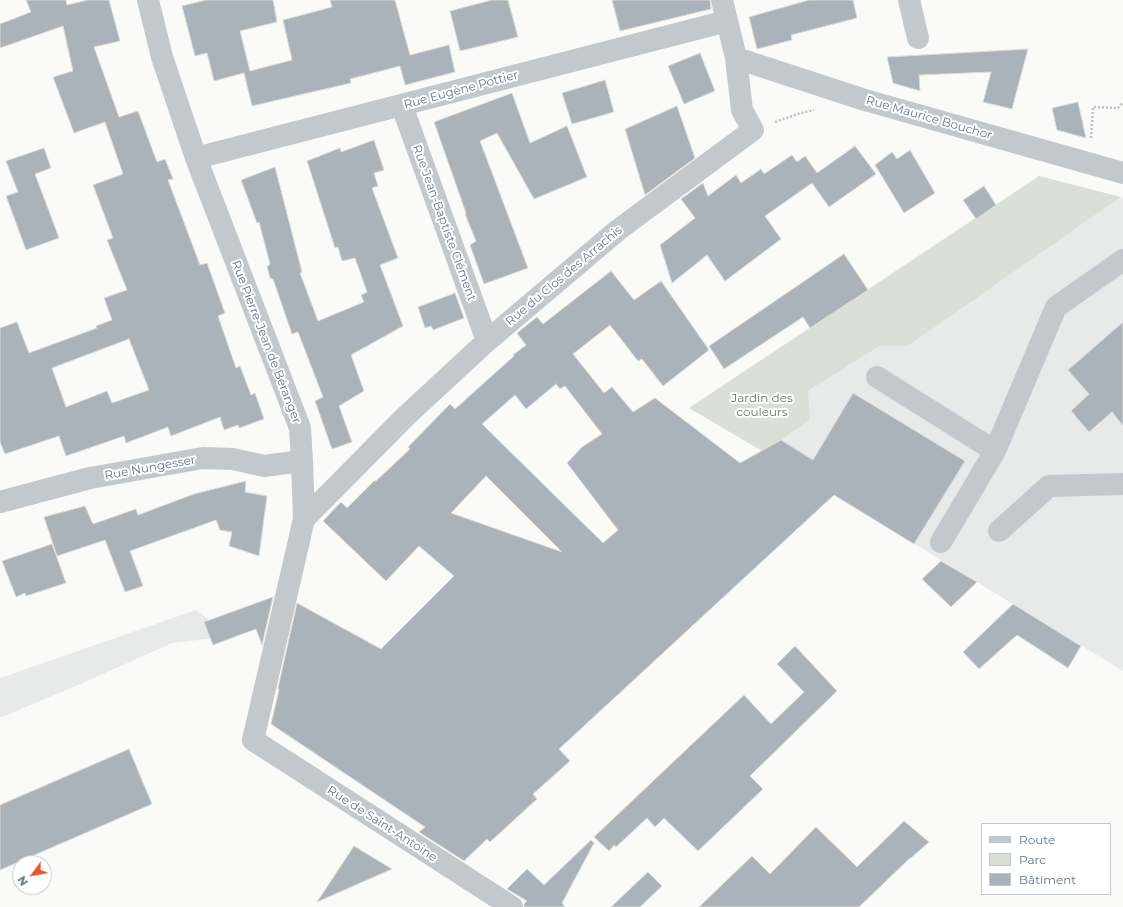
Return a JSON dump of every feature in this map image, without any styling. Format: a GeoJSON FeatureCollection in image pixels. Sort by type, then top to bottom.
{"type":"FeatureCollection","features":[{"type":"Feature","properties":{"kind":"street","name":"Rue Pierre-Jean de Béranger"},"geometry":{"type":"LineString","coordinates":[[148,0],[162,57],[196,158],[300,428],[304,519],[252,740]]}},
{"type":"Feature","properties":{"kind":"street"},"geometry":{"type":"LineString","coordinates":[[722,0],[736,58],[742,110],[753,130]]}},
{"type":"Feature","properties":{"kind":"street"},"geometry":{"type":"LineString","coordinates":[[909,0],[918,38]]}},
{"type":"Feature","properties":{"kind":"street","name":"Rue Eugène Pottier"},"geometry":{"type":"LineString","coordinates":[[196,158],[727,21]]}},
{"type":"Feature","properties":{"kind":"street","name":"Rue Maurice Bouchor"},"geometry":{"type":"LineString","coordinates":[[736,58],[865,100],[1123,173]]}},
{"type":"Feature","properties":{"kind":"street","name":"Rue Jean-Baptiste Clément"},"geometry":{"type":"LineString","coordinates":[[402,106],[487,341]]}},
{"type":"Feature","properties":{"kind":"street","name":"Rue du Clos des Arrachis"},"geometry":{"type":"LineString","coordinates":[[304,519],[406,416],[487,341],[618,230],[753,130]]}},
{"type":"Feature","properties":{"kind":"street"},"geometry":{"type":"LineString","coordinates":[[941,542],[995,451],[1056,307],[1123,260]]}},
{"type":"Feature","properties":{"kind":"street"},"geometry":{"type":"LineString","coordinates":[[877,377],[995,451]]}},
{"type":"Feature","properties":{"kind":"street","name":"Rue Nungesser"},"geometry":{"type":"LineString","coordinates":[[0,502],[90,478],[203,458],[233,459],[264,466],[302,461]]}},
{"type":"Feature","properties":{"kind":"street"},"geometry":{"type":"LineString","coordinates":[[999,531],[1049,486],[1123,484]]}},
{"type":"Feature","properties":{"kind":"street","name":"Rue de Saint-Antoine"},"geometry":{"type":"LineString","coordinates":[[252,740],[512,907]]}},
{"type":"Feature","properties":{"kind":"path"},"geometry":{"type":"LineString","coordinates":[[1089,163],[1093,107],[1118,108],[1123,102]]}},
{"type":"Feature","properties":{"kind":"path"},"geometry":{"type":"LineString","coordinates":[[753,130],[801,113],[815,110]]}},
{"type":"Feature","properties":{"kind":"shaded area"},"geometry":{"type":"Polygon","coordinates":[[[1121,197],[1123,198],[1123,671],[762,451],[781,440],[808,391],[880,346],[908,346],[1121,197]]]}},
{"type":"Feature","properties":{"kind":"shaded area"},"geometry":{"type":"Polygon","coordinates":[[[196,610],[230,636],[172,643],[0,718],[0,678],[196,610]]]}},
{"type":"Feature","properties":{"kind":"green space","name":"Jardin des couleurs"},"geometry":{"type":"Polygon","coordinates":[[[1039,176],[1121,197],[908,346],[880,346],[808,391],[810,419],[781,440],[762,451],[689,408],[1039,176]]]}},
{"type":"Feature","properties":{"kind":"building"},"geometry":{"type":"Polygon","coordinates":[[[26,0],[66,0],[67,5],[88,0],[109,0],[120,41],[94,47],[119,117],[138,111],[157,162],[165,159],[173,179],[168,180],[200,265],[207,263],[225,313],[218,316],[236,368],[240,366],[251,395],[255,393],[264,419],[239,428],[238,425],[224,430],[220,417],[171,436],[168,427],[126,443],[124,436],[66,456],[59,436],[5,454],[0,442],[0,328],[17,322],[29,353],[97,328],[96,326],[112,320],[104,298],[127,290],[107,240],[113,238],[93,185],[123,174],[105,122],[74,133],[53,77],[73,71],[63,26],[0,48],[0,24],[31,12],[26,0]],[[129,339],[52,368],[66,407],[107,391],[112,403],[149,390],[129,339]]]}},
{"type":"Feature","properties":{"kind":"building"},"geometry":{"type":"Polygon","coordinates":[[[206,0],[273,0],[277,22],[240,31],[250,71],[292,60],[283,20],[332,7],[330,0],[395,0],[410,55],[449,45],[455,72],[405,85],[400,66],[350,79],[351,83],[252,106],[244,73],[214,81],[207,53],[195,56],[182,6],[206,0]]]}},
{"type":"Feature","properties":{"kind":"building"},"geometry":{"type":"Polygon","coordinates":[[[492,0],[508,0],[518,37],[460,51],[450,11],[492,0]]]}},
{"type":"Feature","properties":{"kind":"building"},"geometry":{"type":"Polygon","coordinates":[[[612,0],[710,0],[711,9],[620,31],[612,0]]]}},
{"type":"Feature","properties":{"kind":"building"},"geometry":{"type":"Polygon","coordinates":[[[809,0],[853,0],[857,18],[791,35],[792,40],[757,49],[749,17],[809,0]]]}},
{"type":"Feature","properties":{"kind":"building"},"geometry":{"type":"Polygon","coordinates":[[[1028,49],[1012,109],[983,102],[991,72],[919,75],[920,91],[893,83],[887,57],[1028,49]]]}},
{"type":"Feature","properties":{"kind":"building"},"geometry":{"type":"Polygon","coordinates":[[[700,53],[715,91],[684,104],[668,66],[700,53]]]}},
{"type":"Feature","properties":{"kind":"building"},"geometry":{"type":"Polygon","coordinates":[[[605,80],[614,112],[572,124],[562,93],[605,80]]]}},
{"type":"Feature","properties":{"kind":"building"},"geometry":{"type":"Polygon","coordinates":[[[512,93],[530,143],[567,126],[587,177],[534,199],[497,133],[480,141],[528,268],[484,284],[470,245],[476,241],[465,214],[466,213],[434,122],[512,93]]]}},
{"type":"Feature","properties":{"kind":"building"},"geometry":{"type":"Polygon","coordinates":[[[1078,102],[1086,138],[1057,130],[1052,108],[1078,102]]]}},
{"type":"Feature","properties":{"kind":"building"},"geometry":{"type":"Polygon","coordinates":[[[677,106],[695,158],[645,195],[625,129],[677,106]]]}},
{"type":"Feature","properties":{"kind":"building"},"geometry":{"type":"Polygon","coordinates":[[[374,140],[384,170],[374,173],[378,186],[372,188],[398,258],[380,265],[403,326],[351,355],[364,391],[339,406],[352,442],[332,449],[315,401],[323,397],[298,332],[292,334],[273,279],[270,278],[267,267],[270,264],[259,222],[257,223],[241,180],[275,167],[302,272],[300,273],[318,321],[364,302],[361,295],[367,292],[355,258],[342,261],[338,247],[335,248],[307,161],[340,148],[341,152],[374,140]]]}},
{"type":"Feature","properties":{"kind":"building"},"geometry":{"type":"Polygon","coordinates":[[[855,146],[876,174],[829,207],[812,183],[765,216],[781,239],[725,281],[707,255],[672,283],[660,245],[695,218],[681,199],[703,183],[708,196],[736,175],[741,183],[761,169],[764,174],[792,155],[797,162],[805,156],[817,173],[855,146]]]}},
{"type":"Feature","properties":{"kind":"building"},"geometry":{"type":"Polygon","coordinates":[[[44,148],[51,168],[35,174],[59,238],[26,250],[6,196],[18,192],[6,161],[44,148]]]}},
{"type":"Feature","properties":{"kind":"building"},"geometry":{"type":"Polygon","coordinates":[[[910,150],[935,193],[904,213],[875,165],[892,152],[897,159],[910,150]]]}},
{"type":"Feature","properties":{"kind":"building"},"geometry":{"type":"Polygon","coordinates":[[[984,186],[996,205],[976,219],[963,200],[984,186]]]}},
{"type":"Feature","properties":{"kind":"building"},"geometry":{"type":"Polygon","coordinates":[[[844,254],[868,290],[810,328],[803,317],[724,369],[709,346],[844,254]]]}},
{"type":"Feature","properties":{"kind":"building"},"geometry":{"type":"Polygon","coordinates":[[[611,271],[634,300],[661,281],[709,350],[663,386],[642,359],[638,361],[610,325],[573,354],[604,393],[612,387],[633,412],[655,398],[740,463],[781,440],[813,460],[853,393],[965,461],[914,544],[834,495],[559,749],[570,761],[533,794],[537,799],[490,842],[487,839],[464,861],[419,832],[425,827],[271,724],[297,603],[381,649],[454,576],[419,546],[386,581],[323,521],[341,502],[347,508],[374,481],[376,481],[410,449],[408,447],[450,404],[455,409],[514,356],[513,355],[526,345],[517,333],[537,317],[543,324],[611,271]],[[556,384],[526,409],[515,395],[482,424],[603,543],[618,530],[567,463],[582,447],[602,434],[565,386],[560,389],[556,384]],[[486,476],[451,513],[562,552],[486,476]]]}},
{"type":"Feature","properties":{"kind":"building"},"geometry":{"type":"Polygon","coordinates":[[[455,293],[464,318],[433,330],[431,326],[425,328],[418,307],[455,293]]]}},
{"type":"Feature","properties":{"kind":"building"},"geometry":{"type":"Polygon","coordinates":[[[1123,322],[1123,426],[1112,412],[1089,432],[1071,411],[1089,394],[1068,370],[1123,322]]]}},
{"type":"Feature","properties":{"kind":"building"},"geometry":{"type":"Polygon","coordinates":[[[246,481],[245,492],[267,496],[259,556],[229,546],[232,532],[220,530],[216,520],[130,551],[143,586],[125,592],[105,540],[57,556],[44,517],[85,506],[93,524],[136,509],[138,515],[194,494],[246,481]]]}},
{"type":"Feature","properties":{"kind":"building"},"geometry":{"type":"Polygon","coordinates":[[[52,544],[66,583],[26,596],[25,593],[16,597],[2,561],[52,544]]]}},
{"type":"Feature","properties":{"kind":"building"},"geometry":{"type":"Polygon","coordinates":[[[941,561],[977,582],[951,607],[922,579],[941,561]]]}},
{"type":"Feature","properties":{"kind":"building"},"geometry":{"type":"Polygon","coordinates":[[[273,597],[262,645],[256,629],[213,645],[204,622],[273,597]]]}},
{"type":"Feature","properties":{"kind":"building"},"geometry":{"type":"Polygon","coordinates":[[[1013,604],[1081,646],[1068,668],[1017,635],[979,669],[963,652],[1013,604]]]}},
{"type":"Feature","properties":{"kind":"building"},"geometry":{"type":"Polygon","coordinates":[[[795,646],[837,691],[750,776],[763,789],[698,851],[664,818],[655,827],[647,818],[616,847],[614,845],[609,851],[594,837],[744,695],[771,724],[804,692],[777,664],[795,646]]]}},
{"type":"Feature","properties":{"kind":"building"},"geometry":{"type":"Polygon","coordinates":[[[129,749],[152,804],[35,855],[12,855],[12,865],[0,870],[0,805],[129,749]]]}},
{"type":"Feature","properties":{"kind":"building"},"geometry":{"type":"Polygon","coordinates":[[[904,821],[929,842],[910,858],[859,907],[699,907],[752,856],[770,874],[816,827],[857,867],[904,821]]]}},
{"type":"Feature","properties":{"kind":"building"},"geometry":{"type":"Polygon","coordinates":[[[591,840],[594,843],[562,903],[565,907],[524,907],[524,904],[527,901],[507,889],[527,869],[544,885],[591,840]]]}},
{"type":"Feature","properties":{"kind":"building"},"geometry":{"type":"Polygon","coordinates":[[[354,846],[392,869],[317,902],[354,846]]]}},
{"type":"Feature","properties":{"kind":"building"},"geometry":{"type":"Polygon","coordinates":[[[648,872],[662,886],[640,907],[611,907],[648,872]]]}}]}
